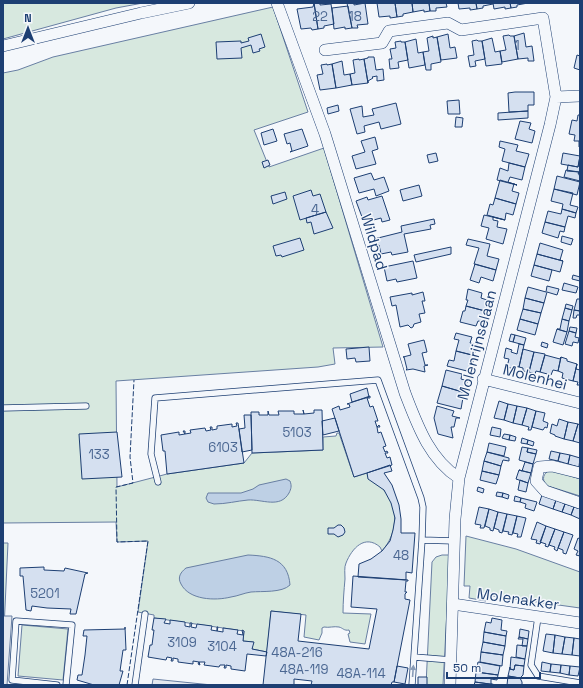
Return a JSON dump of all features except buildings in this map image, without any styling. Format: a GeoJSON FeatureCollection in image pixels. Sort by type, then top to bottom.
{"type":"FeatureCollection","features":[{"type":"Feature","properties":{"kind":"street"},"geometry":{"type":"LineString","coordinates":[[3,46],[189,3]]}},
{"type":"Feature","properties":{"kind":"street","name":"Wildpad"},"geometry":{"type":"LineString","coordinates":[[277,3],[325,134],[403,385],[418,428],[448,472],[458,478]]}},
{"type":"Feature","properties":{"kind":"street","name":"Molenrijnselaan"},"geometry":{"type":"LineString","coordinates":[[325,50],[382,43],[389,31],[448,23],[461,30],[543,18],[556,97],[458,478],[450,685]]}},
{"type":"Feature","properties":{"kind":"street"},"geometry":{"type":"LineString","coordinates":[[556,97],[580,96]]}},
{"type":"Feature","properties":{"kind":"street","name":"Molenhei"},"geometry":{"type":"LineString","coordinates":[[483,379],[580,403]]}},
{"type":"Feature","properties":{"kind":"street"},"geometry":{"type":"LineString","coordinates":[[580,473],[552,466],[539,467],[536,481],[545,491],[580,503]]}},
{"type":"Feature","properties":{"kind":"street","name":"Molenakker"},"geometry":{"type":"LineString","coordinates":[[453,604],[580,623]]}},
{"type":"Feature","properties":{"kind":"lane"},"geometry":{"type":"LineString","coordinates":[[158,482],[151,454],[155,398],[378,380],[423,507],[412,685]]}},
{"type":"Feature","properties":{"kind":"lane"},"geometry":{"type":"LineString","coordinates":[[3,408],[86,406]]}},
{"type":"Feature","properties":{"kind":"lane"},"geometry":{"type":"LineString","coordinates":[[422,540],[455,541]]}},
{"type":"Feature","properties":{"kind":"lane"},"geometry":{"type":"LineString","coordinates":[[135,685],[145,614]]}},
{"type":"Feature","properties":{"kind":"lane"},"geometry":{"type":"LineString","coordinates":[[538,617],[531,665],[538,676],[580,683]]}},
{"type":"Feature","properties":{"kind":"lane"},"geometry":{"type":"LineString","coordinates":[[58,685],[12,680],[16,621],[72,625],[66,685]]}},
{"type":"Feature","properties":{"kind":"lane"},"geometry":{"type":"LineString","coordinates":[[414,657],[451,660]]}},
{"type":"Feature","properties":{"kind":"shaded area"},"geometry":{"type":"Polygon","coordinates":[[[3,3],[143,3],[116,8],[3,39],[3,3]]]}},
{"type":"Feature","properties":{"kind":"shaded area"},"geometry":{"type":"Polygon","coordinates":[[[273,7],[308,112],[254,130],[269,167],[324,148],[383,347],[333,348],[335,364],[318,367],[116,381],[117,487],[167,474],[244,463],[252,453],[323,450],[323,437],[336,436],[337,433],[339,433],[354,477],[367,473],[368,476],[384,490],[389,497],[393,505],[395,521],[391,537],[387,544],[382,551],[380,547],[374,543],[364,542],[360,544],[352,552],[345,566],[343,613],[371,614],[365,644],[350,642],[348,634],[350,633],[349,630],[340,627],[322,628],[322,633],[319,640],[304,637],[306,615],[271,611],[267,652],[252,649],[253,642],[243,641],[244,631],[154,618],[154,615],[138,612],[148,541],[117,542],[116,522],[3,523],[3,73],[18,70],[53,57],[273,7]]]}},
{"type":"Feature","properties":{"kind":"shaded area"},"geometry":{"type":"Polygon","coordinates":[[[548,471],[555,471],[580,479],[580,496],[548,486],[545,483],[544,478],[548,471]]]}},
{"type":"Feature","properties":{"kind":"shaded area"},"geometry":{"type":"Polygon","coordinates":[[[466,536],[516,549],[580,572],[580,608],[487,595],[486,601],[469,598],[470,586],[464,586],[466,536]]]}},
{"type":"Feature","properties":{"kind":"shaded area"},"geometry":{"type":"Polygon","coordinates":[[[3,543],[8,543],[3,650],[3,543]]]}},
{"type":"Feature","properties":{"kind":"shaded area"},"geometry":{"type":"Polygon","coordinates":[[[450,555],[443,685],[426,685],[432,562],[436,557],[450,555]]]}},
{"type":"Feature","properties":{"kind":"shaded area"},"geometry":{"type":"Polygon","coordinates":[[[3,616],[12,616],[7,685],[3,685],[3,616]]]}},
{"type":"Feature","properties":{"kind":"shaded area"},"geometry":{"type":"Polygon","coordinates":[[[22,625],[68,629],[63,680],[18,676],[22,625]]]}},
{"type":"Feature","properties":{"kind":"shaded area"},"geometry":{"type":"Polygon","coordinates":[[[153,679],[212,685],[152,685],[153,679]]]}},
{"type":"Feature","properties":{"kind":"water"},"geometry":{"type":"Polygon","coordinates":[[[286,479],[291,483],[290,492],[281,501],[270,502],[248,500],[214,504],[208,502],[206,498],[208,493],[241,493],[253,489],[259,485],[286,479]]]}},
{"type":"Feature","properties":{"kind":"water"},"geometry":{"type":"Polygon","coordinates":[[[248,555],[264,556],[282,564],[289,576],[290,585],[286,588],[277,590],[251,592],[234,597],[210,599],[190,593],[181,584],[179,579],[180,575],[186,568],[248,555]]]}},
{"type":"Feature","properties":{"kind":"fence"},"geometry":{"type":"LineString","coordinates":[[127,685],[148,541],[117,542],[116,487],[133,483],[130,457],[134,380]]}}]}
